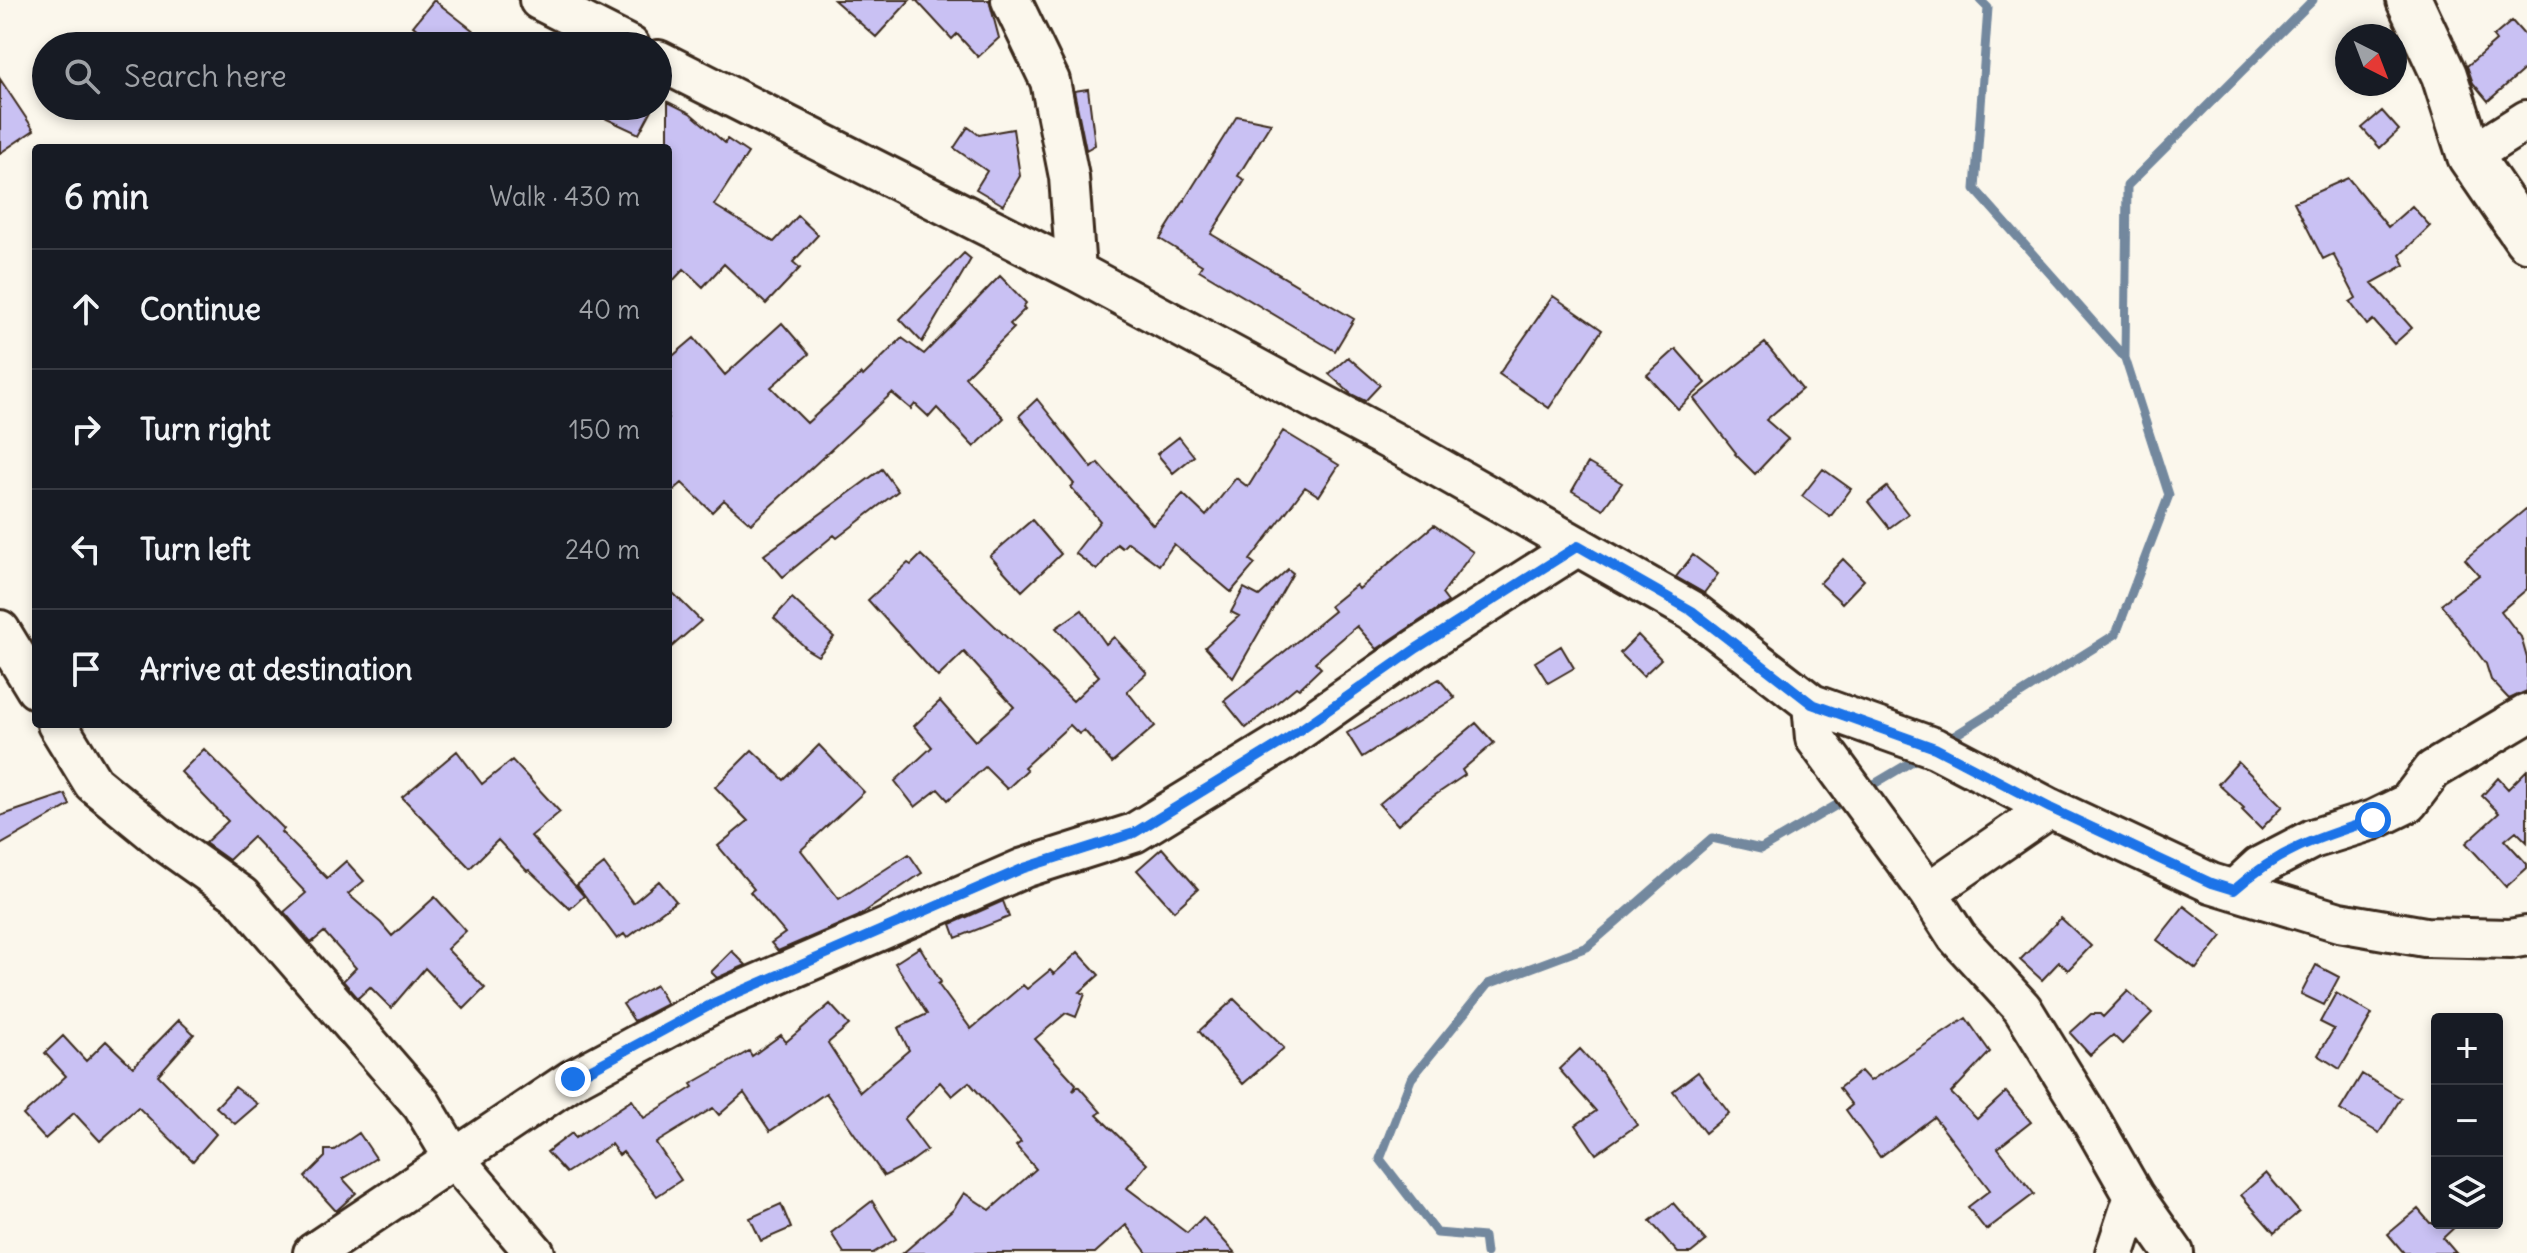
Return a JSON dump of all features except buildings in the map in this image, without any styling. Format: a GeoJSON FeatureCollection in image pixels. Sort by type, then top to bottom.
{"type":"FeatureCollection","features":[{"type":"Feature","properties":{"kind":"street"},"geometry":{"type":"LineString","coordinates":[[539,0],[602,32]]}},
{"type":"Feature","properties":{"kind":"street"},"geometry":{"type":"LineString","coordinates":[[1011,0],[1050,81],[1069,177],[1076,271]]}},
{"type":"Feature","properties":{"kind":"street"},"geometry":{"type":"LineString","coordinates":[[2409,0],[2444,75],[2470,156],[2527,239]]}},
{"type":"Feature","properties":{"kind":"street"},"geometry":{"type":"LineString","coordinates":[[672,67],[1076,271],[1401,446],[1692,611],[1812,704],[1935,748],[2050,808],[2211,883],[2339,922],[2425,937],[2510,939],[2527,936]]}},
{"type":"Feature","properties":{"kind":"street"},"geometry":{"type":"LineString","coordinates":[[2470,156],[2527,120]]}},
{"type":"Feature","properties":{"kind":"street"},"geometry":{"type":"LineString","coordinates":[[313,1253],[573,1079],[716,1002],[1024,868],[1134,833],[1281,743],[1417,648],[1578,546]]}},
{"type":"Feature","properties":{"kind":"street"},"geometry":{"type":"LineString","coordinates":[[0,630],[32,682]]}},
{"type":"Feature","properties":{"kind":"street"},"geometry":{"type":"LineString","coordinates":[[1812,704],[1815,738],[1928,892],[1957,937],[2022,1008],[2134,1196],[2174,1253]]}},
{"type":"Feature","properties":{"kind":"street"},"geometry":{"type":"LineString","coordinates":[[2234,890],[2260,866],[2312,839],[2373,820],[2408,803],[2433,770],[2527,714]]}},
{"type":"Feature","properties":{"kind":"street"},"geometry":{"type":"LineString","coordinates":[[59,728],[93,783],[165,842],[241,896],[422,1105],[453,1157],[535,1253]]}},
{"type":"Feature","properties":{"kind":"street"},"geometry":{"type":"LineString","coordinates":[[1928,892],[2050,808]]}},
{"type":"Feature","properties":{"kind":"street"},"geometry":{"type":"LineString","coordinates":[[2115,1253],[2134,1196]]}},
{"type":"Feature","properties":{"kind":"waterway"},"geometry":{"type":"LineString","coordinates":[[1980,0],[1988,8],[1975,189],[2125,358]]}},
{"type":"Feature","properties":{"kind":"waterway"},"geometry":{"type":"LineString","coordinates":[[1946,741],[2116,634],[2169,495],[2125,358],[2127,186],[2313,0]]}},
{"type":"Feature","properties":{"kind":"waterway"},"geometry":{"type":"LineString","coordinates":[[1864,790],[1923,755]]}},
{"type":"Feature","properties":{"kind":"waterway"},"geometry":{"type":"LineString","coordinates":[[1486,1253],[1484,1237],[1437,1233],[1380,1159],[1411,1079],[1488,984],[1587,947],[1712,838],[1761,849],[1847,799]]}},
{"type":"Feature","properties":{"kind":"route"},"geometry":{"type":"LineString","coordinates":[[573,1079],[716,1002],[1024,868],[1134,833],[1281,743],[1417,648],[1578,546],[1692,611],[1812,704],[1935,748],[2050,808],[2211,883],[2234,890],[2260,866],[2312,839],[2373,820]]}}]}
